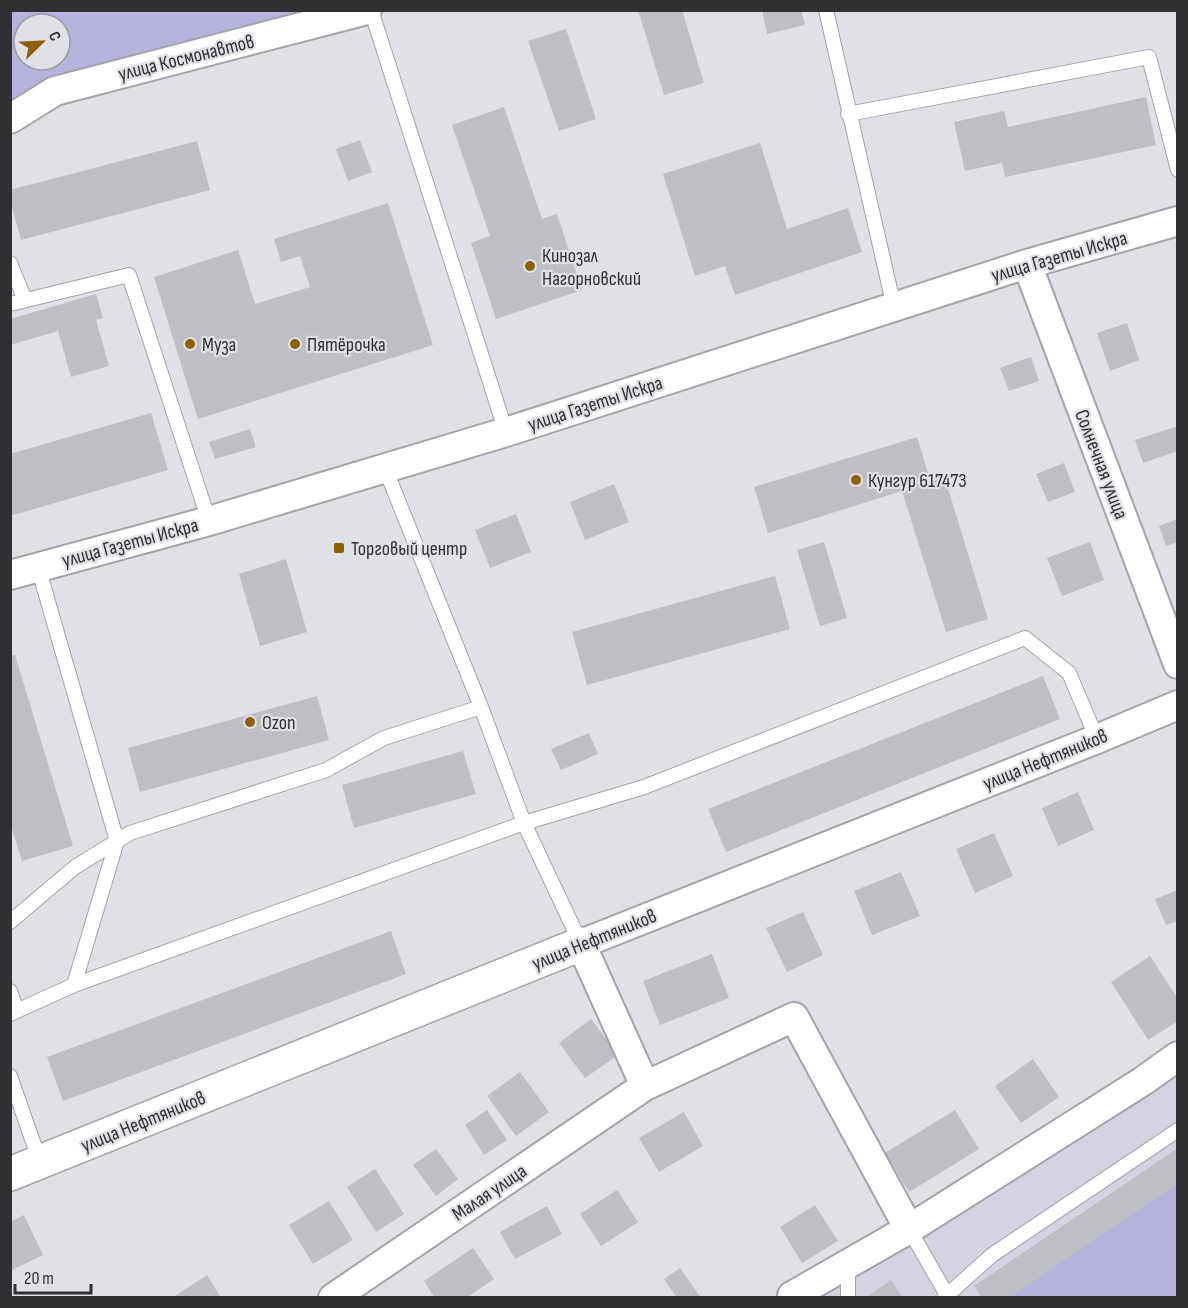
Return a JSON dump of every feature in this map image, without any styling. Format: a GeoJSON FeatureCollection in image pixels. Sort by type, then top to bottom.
{"type":"FeatureCollection","features":[{"type":"Feature","properties":{"kind":"street","name":"улица Космонавтов"},"geometry":{"type":"LineString","coordinates":[[10,119],[56,91],[369,10]]}},
{"type":"Feature","properties":{"kind":"street","name":"улица Газеты Искра"},"geometry":{"type":"LineString","coordinates":[[10,575],[209,521],[506,432],[1027,264],[1178,221]]}},
{"type":"Feature","properties":{"kind":"street","name":"Солнечная улица"},"geometry":{"type":"LineString","coordinates":[[1027,264],[1178,664]]}},
{"type":"Feature","properties":{"kind":"street","name":"улица Нефтяников"},"geometry":{"type":"LineString","coordinates":[[25,1168],[1178,705]]}},
{"type":"Feature","properties":{"kind":"street"},"geometry":{"type":"LineString","coordinates":[[581,944],[645,1086]]}},
{"type":"Feature","properties":{"kind":"street","name":"Малая улица"},"geometry":{"type":"LineString","coordinates":[[333,1298],[645,1086],[794,1017],[909,1229]]}},
{"type":"Feature","properties":{"kind":"street"},"geometry":{"type":"LineString","coordinates":[[792,1297],[909,1229],[1178,1056]]}},
{"type":"Feature","properties":{"kind":"lane"},"geometry":{"type":"LineString","coordinates":[[369,10],[506,432]]}},
{"type":"Feature","properties":{"kind":"lane"},"geometry":{"type":"LineString","coordinates":[[826,10],[894,307]]}},
{"type":"Feature","properties":{"kind":"lane"},"geometry":{"type":"LineString","coordinates":[[848,114],[1149,57],[1178,170]]}},
{"type":"Feature","properties":{"kind":"lane"},"geometry":{"type":"LineString","coordinates":[[10,262],[24,300]]}},
{"type":"Feature","properties":{"kind":"lane"},"geometry":{"type":"LineString","coordinates":[[10,304],[129,275],[209,521]]}},
{"type":"Feature","properties":{"kind":"lane"},"geometry":{"type":"LineString","coordinates":[[384,468],[481,707],[524,823],[581,944]]}},
{"type":"Feature","properties":{"kind":"lane"},"geometry":{"type":"LineString","coordinates":[[38,567],[117,841],[74,985]]}},
{"type":"Feature","properties":{"kind":"lane"},"geometry":{"type":"LineString","coordinates":[[10,991],[14,1012],[74,985],[524,823],[644,787],[1024,639],[1069,672],[1097,739]]}},
{"type":"Feature","properties":{"kind":"lane"},"geometry":{"type":"LineString","coordinates":[[10,922],[75,867],[130,833],[326,770],[384,738],[481,707]]}},
{"type":"Feature","properties":{"kind":"lane"},"geometry":{"type":"LineString","coordinates":[[10,1076],[25,1168]]}},
{"type":"Feature","properties":{"kind":"lane"},"geometry":{"type":"LineString","coordinates":[[909,1229],[946,1296],[992,1255],[1178,1130]]}},
{"type":"Feature","properties":{"kind":"lane"},"geometry":{"type":"LineString","coordinates":[[848,1264],[848,1298]]}},
{"type":"Feature","properties":{"kind":"shaded area"},"geometry":{"type":"Polygon","coordinates":[[[10,11],[336,11],[11,111],[10,11]]]}},
{"type":"Feature","properties":{"kind":"shaded area"},"geometry":{"type":"Polygon","coordinates":[[[1177,1073],[1177,1184],[1009,1297],[804,1298],[893,1242],[947,1224],[1177,1073]]]}},
{"type":"Feature","properties":{"kind":"shaded area"},"geometry":{"type":"Polygon","coordinates":[[[1177,1184],[1177,1297],[1009,1297],[1177,1184]]]}},
{"type":"Feature","properties":{"kind":"building"},"geometry":{"type":"Polygon","coordinates":[[[638,10],[682,10],[704,83],[664,95],[638,10]]]}},
{"type":"Feature","properties":{"kind":"building"},"geometry":{"type":"Polygon","coordinates":[[[762,10],[801,10],[805,25],[767,34],[762,10]]]}},
{"type":"Feature","properties":{"kind":"building"},"geometry":{"type":"Polygon","coordinates":[[[566,29],[596,119],[559,131],[528,41],[566,29]]]}},
{"type":"Feature","properties":{"kind":"building"},"geometry":{"type":"Polygon","coordinates":[[[1146,97],[1156,145],[1005,177],[1002,163],[965,171],[954,122],[1004,111],[1008,127],[1146,97]]]}},
{"type":"Feature","properties":{"kind":"building"},"geometry":{"type":"Polygon","coordinates":[[[504,107],[542,219],[557,214],[582,290],[496,319],[471,243],[490,236],[452,125],[504,107]]]}},
{"type":"Feature","properties":{"kind":"building"},"geometry":{"type":"Polygon","coordinates":[[[360,140],[372,172],[348,181],[336,149],[360,140]]]}},
{"type":"Feature","properties":{"kind":"building"},"geometry":{"type":"Polygon","coordinates":[[[197,141],[210,190],[21,240],[10,200],[10,190],[197,141]]]}},
{"type":"Feature","properties":{"kind":"building"},"geometry":{"type":"Polygon","coordinates":[[[760,143],[787,229],[848,208],[862,252],[735,295],[725,266],[695,276],[663,174],[760,143]]]}},
{"type":"Feature","properties":{"kind":"building"},"geometry":{"type":"Polygon","coordinates":[[[388,203],[433,345],[198,419],[154,277],[238,250],[255,304],[310,287],[300,256],[281,262],[274,239],[388,203]]]}},
{"type":"Feature","properties":{"kind":"building"},"geometry":{"type":"Polygon","coordinates":[[[96,294],[103,318],[96,320],[109,366],[71,377],[58,331],[10,345],[10,319],[96,294]]]}},
{"type":"Feature","properties":{"kind":"building"},"geometry":{"type":"Polygon","coordinates":[[[1127,323],[1139,360],[1110,371],[1097,333],[1127,323]]]}},
{"type":"Feature","properties":{"kind":"building"},"geometry":{"type":"Polygon","coordinates":[[[1031,357],[1039,381],[1009,391],[1000,368],[1031,357]]]}},
{"type":"Feature","properties":{"kind":"building"},"geometry":{"type":"Polygon","coordinates":[[[151,413],[168,470],[10,516],[10,454],[151,413]]]}},
{"type":"Feature","properties":{"kind":"building"},"geometry":{"type":"Polygon","coordinates":[[[1178,426],[1178,451],[1143,463],[1135,440],[1178,426]]]}},
{"type":"Feature","properties":{"kind":"building"},"geometry":{"type":"Polygon","coordinates":[[[250,429],[256,447],[215,459],[209,442],[250,429]]]}},
{"type":"Feature","properties":{"kind":"building"},"geometry":{"type":"Polygon","coordinates":[[[917,437],[929,476],[943,472],[988,619],[946,632],[902,491],[768,533],[754,487],[917,437]]]}},
{"type":"Feature","properties":{"kind":"building"},"geometry":{"type":"Polygon","coordinates":[[[1064,463],[1075,492],[1048,502],[1036,474],[1064,463]]]}},
{"type":"Feature","properties":{"kind":"building"},"geometry":{"type":"Polygon","coordinates":[[[614,484],[629,522],[585,540],[570,502],[614,484]]]}},
{"type":"Feature","properties":{"kind":"building"},"geometry":{"type":"Polygon","coordinates":[[[516,514],[531,552],[490,568],[475,530],[516,514]]]}},
{"type":"Feature","properties":{"kind":"building"},"geometry":{"type":"Polygon","coordinates":[[[1178,519],[1178,542],[1166,546],[1159,526],[1178,519]]]}},
{"type":"Feature","properties":{"kind":"building"},"geometry":{"type":"Polygon","coordinates":[[[824,542],[847,618],[820,626],[797,550],[824,542]]]}},
{"type":"Feature","properties":{"kind":"building"},"geometry":{"type":"Polygon","coordinates":[[[1090,542],[1104,580],[1062,596],[1047,558],[1090,542]]]}},
{"type":"Feature","properties":{"kind":"building"},"geometry":{"type":"Polygon","coordinates":[[[286,559],[307,632],[260,646],[239,574],[286,559]]]}},
{"type":"Feature","properties":{"kind":"building"},"geometry":{"type":"Polygon","coordinates":[[[775,576],[790,629],[587,685],[572,632],[775,576]]]}},
{"type":"Feature","properties":{"kind":"building"},"geometry":{"type":"Polygon","coordinates":[[[15,655],[73,846],[22,861],[10,822],[10,656],[15,655]]]}},
{"type":"Feature","properties":{"kind":"building"},"geometry":{"type":"Polygon","coordinates":[[[1043,676],[1060,719],[726,852],[708,809],[1043,676]]]}},
{"type":"Feature","properties":{"kind":"building"},"geometry":{"type":"Polygon","coordinates":[[[317,696],[329,740],[140,792],[128,748],[317,696]]]}},
{"type":"Feature","properties":{"kind":"building"},"geometry":{"type":"Polygon","coordinates":[[[589,733],[598,754],[561,770],[551,749],[589,733]]]}},
{"type":"Feature","properties":{"kind":"building"},"geometry":{"type":"Polygon","coordinates":[[[463,751],[476,794],[354,828],[342,785],[463,751]]]}},
{"type":"Feature","properties":{"kind":"building"},"geometry":{"type":"Polygon","coordinates":[[[1078,792],[1094,830],[1058,846],[1042,808],[1078,792]]]}},
{"type":"Feature","properties":{"kind":"building"},"geometry":{"type":"Polygon","coordinates":[[[994,833],[1013,876],[975,893],[956,849],[994,833]]]}},
{"type":"Feature","properties":{"kind":"building"},"geometry":{"type":"Polygon","coordinates":[[[901,872],[920,916],[872,935],[854,891],[901,872]]]}},
{"type":"Feature","properties":{"kind":"building"},"geometry":{"type":"Polygon","coordinates":[[[1178,890],[1178,921],[1166,925],[1155,899],[1178,890]]]}},
{"type":"Feature","properties":{"kind":"building"},"geometry":{"type":"Polygon","coordinates":[[[803,912],[823,955],[787,972],[766,928],[803,912]]]}},
{"type":"Feature","properties":{"kind":"building"},"geometry":{"type":"Polygon","coordinates":[[[391,931],[406,974],[63,1101],[47,1057],[391,931]]]}},
{"type":"Feature","properties":{"kind":"building"},"geometry":{"type":"Polygon","coordinates":[[[712,954],[729,998],[660,1025],[643,981],[712,954]]]}},
{"type":"Feature","properties":{"kind":"building"},"geometry":{"type":"Polygon","coordinates":[[[1150,956],[1178,999],[1178,1021],[1148,1040],[1111,982],[1150,956]]]}},
{"type":"Feature","properties":{"kind":"building"},"geometry":{"type":"Polygon","coordinates":[[[591,1019],[618,1055],[585,1078],[559,1043],[591,1019]]]}},
{"type":"Feature","properties":{"kind":"building"},"geometry":{"type":"Polygon","coordinates":[[[1033,1059],[1059,1097],[1021,1123],[995,1086],[1033,1059]]]}},
{"type":"Feature","properties":{"kind":"building"},"geometry":{"type":"Polygon","coordinates":[[[520,1072],[549,1112],[516,1136],[487,1096],[520,1072]]]}},
{"type":"Feature","properties":{"kind":"building"},"geometry":{"type":"Polygon","coordinates":[[[487,1110],[507,1140],[484,1155],[465,1125],[487,1110]]]}},
{"type":"Feature","properties":{"kind":"building"},"geometry":{"type":"Polygon","coordinates":[[[955,1110],[979,1149],[909,1192],[885,1153],[955,1110]]]}},
{"type":"Feature","properties":{"kind":"building"},"geometry":{"type":"Polygon","coordinates":[[[684,1112],[703,1146],[659,1172],[639,1138],[684,1112]]]}},
{"type":"Feature","properties":{"kind":"building"},"geometry":{"type":"Polygon","coordinates":[[[1178,1148],[1178,1184],[1009,1298],[982,1298],[974,1286],[1178,1148]]]}},
{"type":"Feature","properties":{"kind":"building"},"geometry":{"type":"Polygon","coordinates":[[[436,1149],[458,1179],[436,1196],[413,1165],[436,1149]]]}},
{"type":"Feature","properties":{"kind":"building"},"geometry":{"type":"Polygon","coordinates":[[[375,1169],[404,1214],[376,1232],[347,1187],[375,1169]]]}},
{"type":"Feature","properties":{"kind":"building"},"geometry":{"type":"Polygon","coordinates":[[[617,1190],[638,1222],[601,1246],[580,1214],[617,1190]]]}},
{"type":"Feature","properties":{"kind":"building"},"geometry":{"type":"Polygon","coordinates":[[[329,1201],[353,1240],[313,1264],[289,1225],[329,1201]]]}},
{"type":"Feature","properties":{"kind":"building"},"geometry":{"type":"Polygon","coordinates":[[[815,1205],[838,1241],[802,1263],[780,1227],[815,1205]]]}},
{"type":"Feature","properties":{"kind":"building"},"geometry":{"type":"Polygon","coordinates":[[[547,1206],[562,1234],[515,1259],[500,1232],[547,1206]]]}},
{"type":"Feature","properties":{"kind":"building"},"geometry":{"type":"Polygon","coordinates":[[[24,1215],[43,1255],[10,1271],[10,1222],[24,1215]]]}},
{"type":"Feature","properties":{"kind":"building"},"geometry":{"type":"Polygon","coordinates":[[[473,1248],[494,1279],[466,1298],[435,1298],[424,1281],[473,1248]]]}},
{"type":"Feature","properties":{"kind":"building"},"geometry":{"type":"Polygon","coordinates":[[[680,1268],[701,1298],[677,1298],[664,1279],[680,1268]]]}},
{"type":"Feature","properties":{"kind":"building"},"geometry":{"type":"Polygon","coordinates":[[[207,1275],[221,1298],[172,1298],[207,1275]]]}},
{"type":"Feature","properties":{"kind":"building"},"geometry":{"type":"Polygon","coordinates":[[[891,1280],[903,1298],[869,1298],[868,1296],[891,1280]]]}},
{"type":"Feature","properties":{"kind":"place","name":"Кинозал Нагорновский"},"geometry":{"type":"Point","coordinates":[530,266]}},
{"type":"Feature","properties":{"kind":"place","name":"Муза"},"geometry":{"type":"Point","coordinates":[190,344]}},
{"type":"Feature","properties":{"kind":"place","name":"Пятёрочка"},"geometry":{"type":"Point","coordinates":[295,344]}},
{"type":"Feature","properties":{"kind":"place","name":"Кунгур 617473"},"geometry":{"type":"Point","coordinates":[856,480]}},
{"type":"Feature","properties":{"kind":"place","name":"Торговый центр"},"geometry":{"type":"Point","coordinates":[339,548]}},
{"type":"Feature","properties":{"kind":"place","name":"Ozon"},"geometry":{"type":"Point","coordinates":[250,722]}}]}
